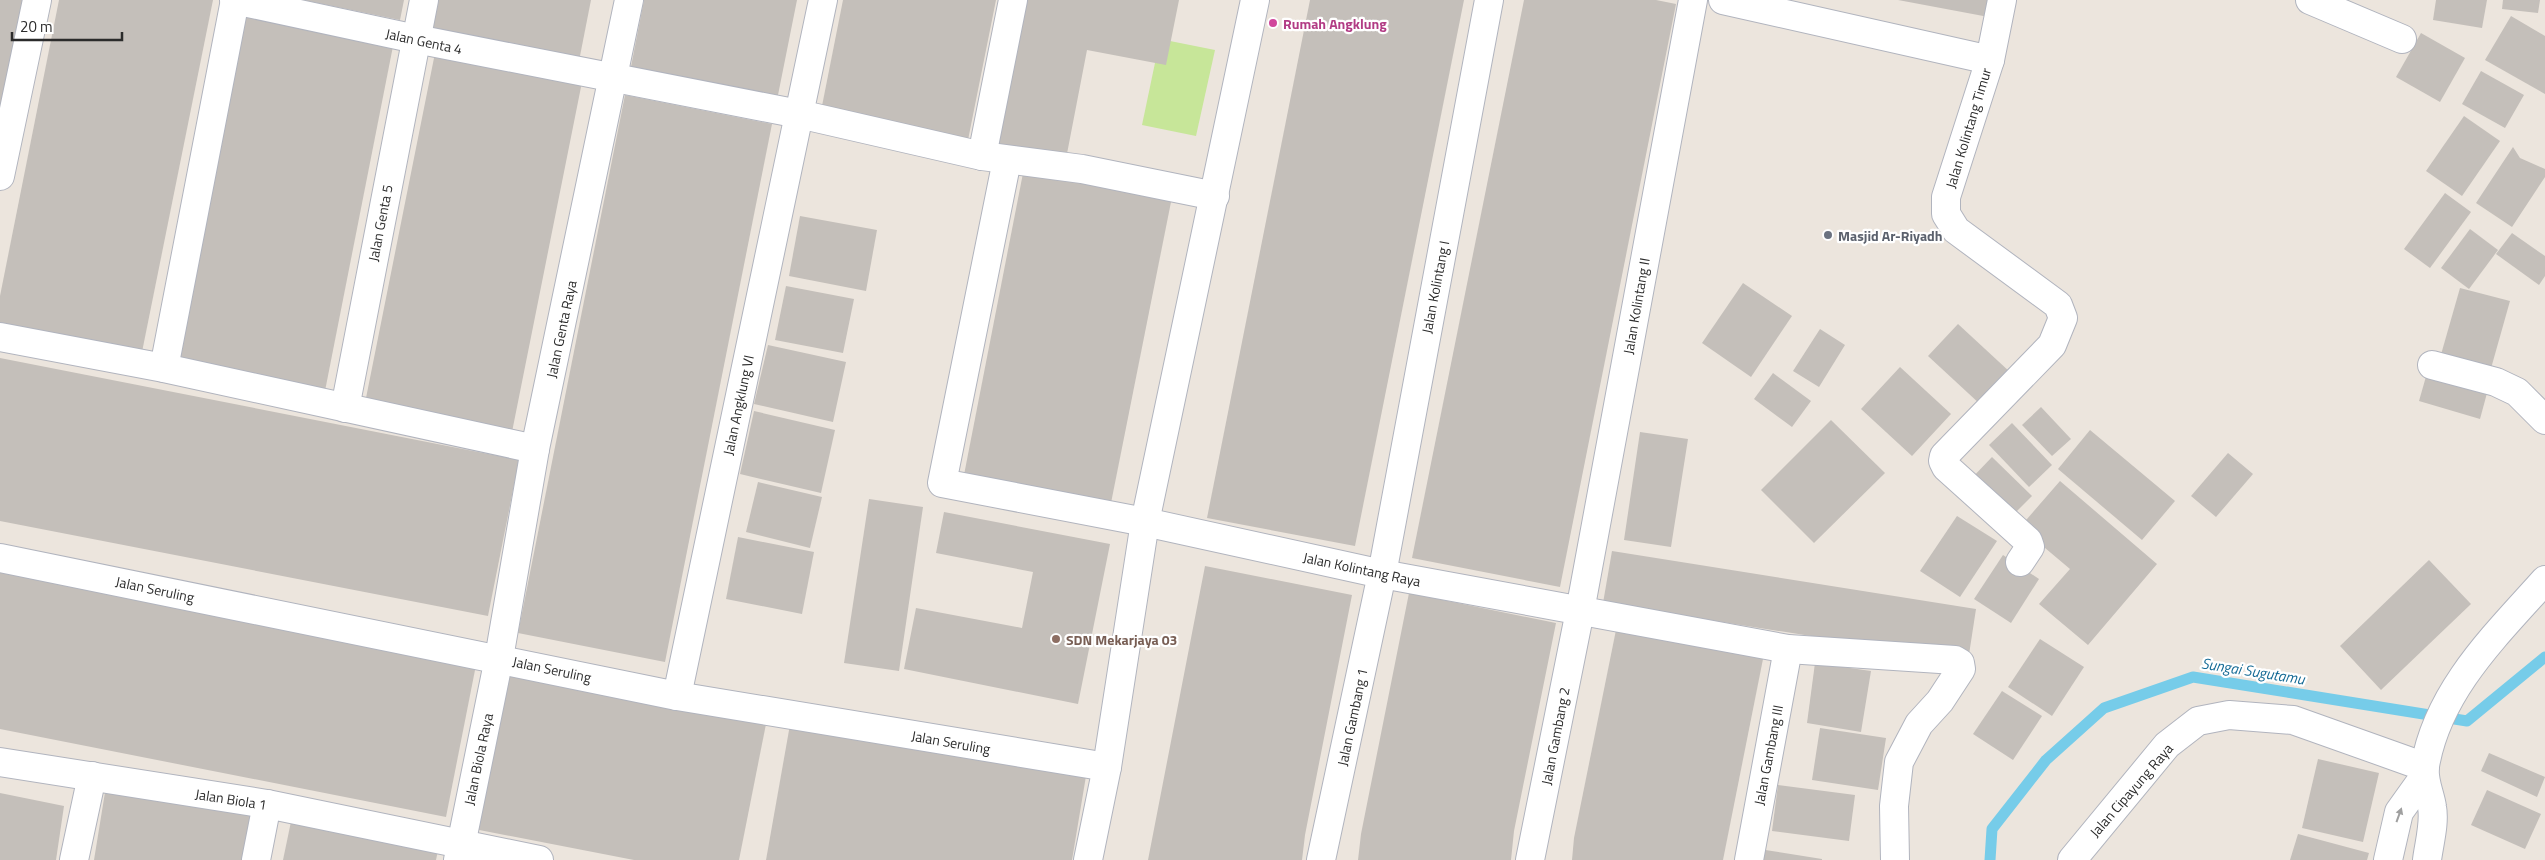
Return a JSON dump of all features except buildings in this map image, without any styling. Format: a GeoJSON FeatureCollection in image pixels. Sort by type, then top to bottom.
{"type":"FeatureCollection","features":[{"type":"Feature","properties":{"kind":"street"},"geometry":{"type":"LineString","coordinates":[[2,160],[37,0]]}},
{"type":"Feature","properties":{"kind":"street"},"geometry":{"type":"LineString","coordinates":[[164,368],[235,0]]}},
{"type":"Feature","properties":{"kind":"street","name":"Jalan Genta 4"},"geometry":{"type":"LineString","coordinates":[[235,0],[416,39],[799,114],[995,158],[1082,169],[1215,196]]}},
{"type":"Feature","properties":{"kind":"street","name":"Jalan Genta 5"},"geometry":{"type":"LineString","coordinates":[[344,408],[424,0]]}},
{"type":"Feature","properties":{"kind":"street","name":"Jalan Genta Raya"},"geometry":{"type":"LineString","coordinates":[[499,658],[535,448],[614,79],[629,0]]}},
{"type":"Feature","properties":{"kind":"street","name":"Jalan Angklung VI"},"geometry":{"type":"LineString","coordinates":[[677,696],[823,0]]}},
{"type":"Feature","properties":{"kind":"street"},"geometry":{"type":"LineString","coordinates":[[995,158],[1013,0]]}},
{"type":"Feature","properties":{"kind":"street"},"geometry":{"type":"LineString","coordinates":[[1088,860],[1107,767],[1145,522],[1255,0]]}},
{"type":"Feature","properties":{"kind":"street","name":"Jalan Kolintang I"},"geometry":{"type":"LineString","coordinates":[[1382,574],[1488,0]]}},
{"type":"Feature","properties":{"kind":"street","name":"Jalan Kolintang II"},"geometry":{"type":"LineString","coordinates":[[1580,611],[1693,0]]}},
{"type":"Feature","properties":{"kind":"street"},"geometry":{"type":"LineString","coordinates":[[1724,0],[1990,60]]}},
{"type":"Feature","properties":{"kind":"street","name":"Jalan Kolintang Timur"},"geometry":{"type":"LineString","coordinates":[[2002,0],[1990,60],[1946,197],[1946,214],[1956,230],[2058,305],[2063,318],[2052,344],[1944,456],[1943,461],[1946,467],[2028,541],[2030,547],[2020,562]]}},
{"type":"Feature","properties":{"kind":"street"},"geometry":{"type":"LineString","coordinates":[[2310,0],[2402,39]]}},
{"type":"Feature","properties":{"kind":"street","name":"Jalan Kolintang Raya"},"geometry":{"type":"LineString","coordinates":[[995,158],[942,483],[1145,522],[1382,574],[1788,649],[1955,660],[1960,663],[1961,669],[1940,701],[1919,724],[1899,762],[1894,806],[1895,860]]}},
{"type":"Feature","properties":{"kind":"street"},"geometry":{"type":"LineString","coordinates":[[0,337],[164,368],[535,448]]}},
{"type":"Feature","properties":{"kind":"street"},"geometry":{"type":"LineString","coordinates":[[2432,365],[2496,382],[2517,392],[2545,420]]}},
{"type":"Feature","properties":{"kind":"street","name":"Jalan Seruling"},"geometry":{"type":"LineString","coordinates":[[0,558],[499,658],[677,696],[1107,767]]}},
{"type":"Feature","properties":{"kind":"street","name":"Jalan Gambang 1"},"geometry":{"type":"LineString","coordinates":[[1322,860],[1382,574]]}},
{"type":"Feature","properties":{"kind":"street"},"geometry":{"type":"LineString","coordinates":[[2388,860],[2398,812],[2425,772],[2433,734],[2455,688],[2484,648],[2545,580]]}},
{"type":"Feature","properties":{"kind":"street","name":"Jalan Gambang 2"},"geometry":{"type":"LineString","coordinates":[[1530,860],[1580,611]]}},
{"type":"Feature","properties":{"kind":"street","name":"Jalan Gambang III"},"geometry":{"type":"LineString","coordinates":[[1749,860],[1788,649]]}},
{"type":"Feature","properties":{"kind":"street","name":"Jalan Biola Raya"},"geometry":{"type":"LineString","coordinates":[[459,851],[499,658]]}},
{"type":"Feature","properties":{"kind":"street","name":"Jalan Cipayung Raya"},"geometry":{"type":"LineString","coordinates":[[2073,860],[2167,745],[2198,721],[2229,715],[2293,720],[2425,772]]}},
{"type":"Feature","properties":{"kind":"street","name":"Jalan Biola 1"},"geometry":{"type":"LineString","coordinates":[[0,762],[268,804],[459,851],[539,860]]}},
{"type":"Feature","properties":{"kind":"street"},"geometry":{"type":"LineString","coordinates":[[2425,772],[2433,809],[2427,860]]}},
{"type":"Feature","properties":{"kind":"street"},"geometry":{"type":"LineString","coordinates":[[74,860],[92,776]]}},
{"type":"Feature","properties":{"kind":"street"},"geometry":{"type":"LineString","coordinates":[[256,860],[268,804]]}},
{"type":"Feature","properties":{"kind":"green space"},"geometry":{"type":"Polygon","coordinates":[[[1160,39],[1215,50],[1196,136],[1142,125],[1160,39]]]}},
{"type":"Feature","properties":{"kind":"waterway","name":"Sungai Sugutamu"},"geometry":{"type":"LineString","coordinates":[[1990,860],[1992,829],[2046,760],[2104,708],[2193,677],[2467,721],[2545,657]]}},
{"type":"Feature","properties":{"kind":"place","name":"Rumah Angklung"},"geometry":{"type":"Point","coordinates":[1273,23]}},
{"type":"Feature","properties":{"kind":"place","name":"Masjid Ar-Riyadh"},"geometry":{"type":"Point","coordinates":[1828,235]}},
{"type":"Feature","properties":{"kind":"place","name":"SDN Mekarjaya 03"},"geometry":{"type":"Point","coordinates":[1056,639]}}]}
